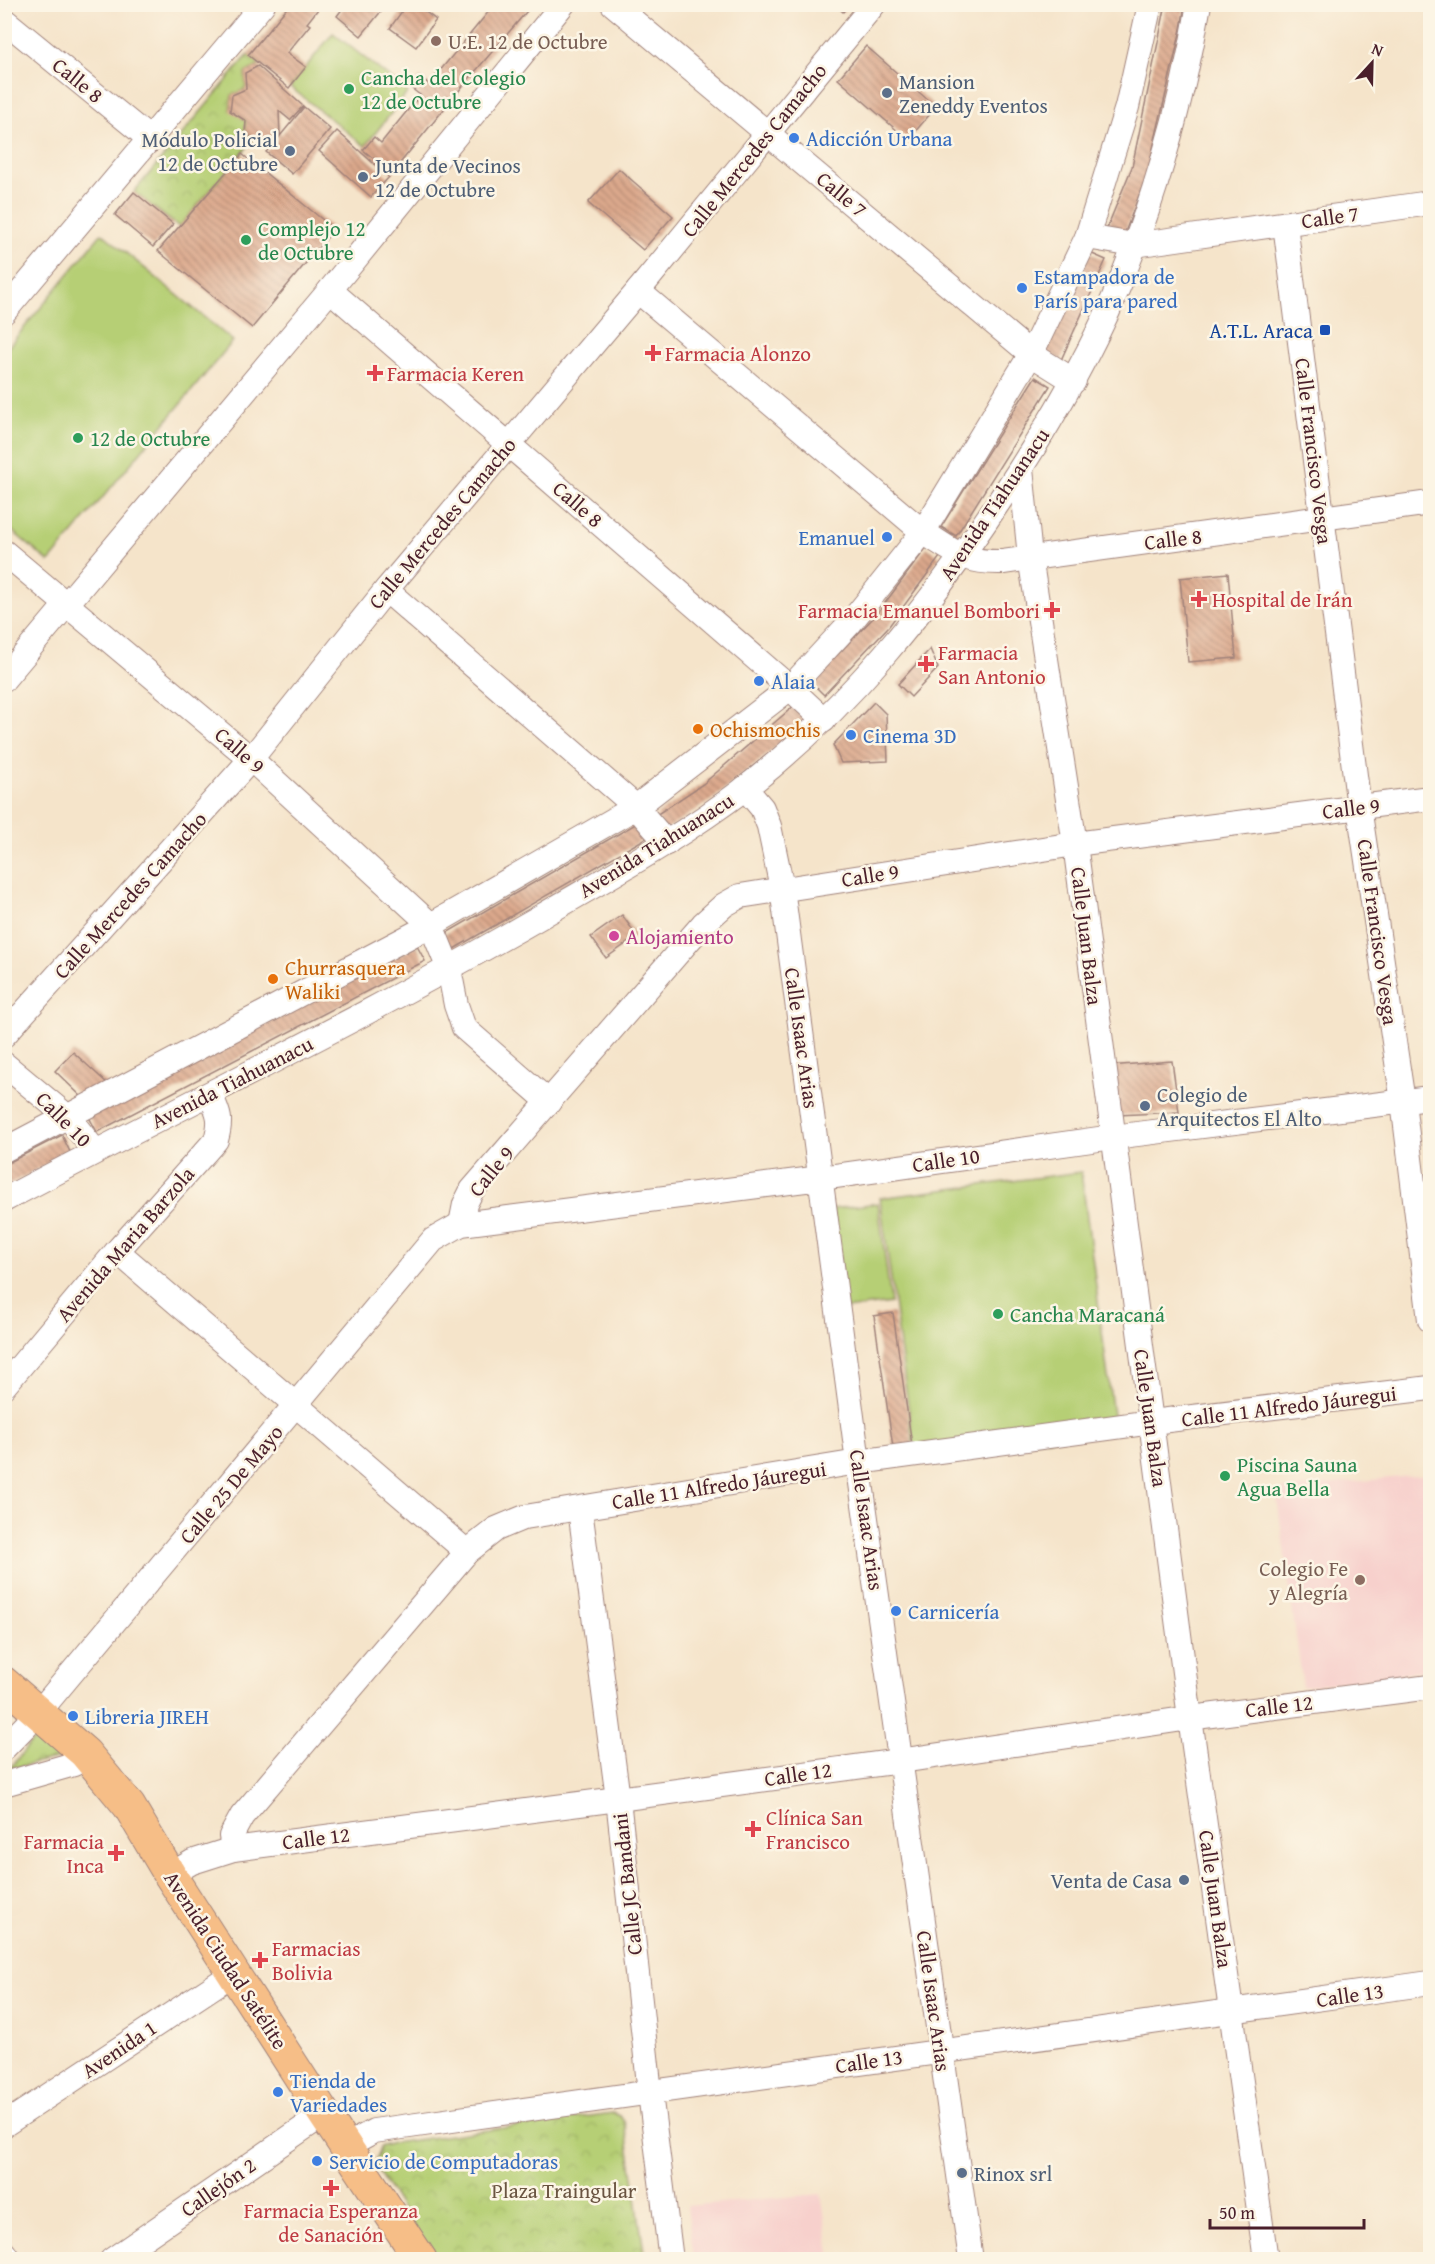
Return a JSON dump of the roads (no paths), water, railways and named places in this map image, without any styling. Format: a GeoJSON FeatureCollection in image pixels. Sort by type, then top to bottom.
{"type":"FeatureCollection","features":[{"type":"Feature","properties":{"kind":"main road","name":"Avenida Ciudad Satélite"},"geometry":{"type":"LineString","coordinates":[[4,1683],[85,1753],[129,1806],[170,1875],[324,2114],[421,2259]]}},
{"type":"Feature","properties":{"kind":"street"},"geometry":{"type":"LineString","coordinates":[[4,312],[151,140],[263,4]]}},
{"type":"Feature","properties":{"kind":"street"},"geometry":{"type":"LineString","coordinates":[[4,679],[330,291],[563,4]]}},
{"type":"Feature","properties":{"kind":"street","name":"Calle 7"},"geometry":{"type":"LineString","coordinates":[[613,4],[1031,354],[1074,381]]}},
{"type":"Feature","properties":{"kind":"street","name":"Calle Mercedes Camacho"},"geometry":{"type":"LineString","coordinates":[[4,1035],[251,759],[386,590],[638,291],[874,4]]}},
{"type":"Feature","properties":{"kind":"street","name":"Avenida Tiahuanacu"},"geometry":{"type":"LineString","coordinates":[[4,1150],[69,1118],[431,925],[636,807],[790,688],[850,622],[923,532],[1031,354],[1088,237],[1127,107],[1150,4]]}},
{"type":"Feature","properties":{"kind":"street","name":"Avenida Tiahuanacu"},"geometry":{"type":"LineString","coordinates":[[4,1200],[449,969],[667,843],[745,788],[824,720],[890,650],[962,557],[1021,469],[1074,381],[1109,309],[1159,171],[1177,108],[1199,4]]}},
{"type":"Feature","properties":{"kind":"street","name":"Calle 8"},"geometry":{"type":"LineString","coordinates":[[4,20],[151,140]]}},
{"type":"Feature","properties":{"kind":"street","name":"Calle 7"},"geometry":{"type":"LineString","coordinates":[[1088,237],[1134,245],[1431,203]]}},
{"type":"Feature","properties":{"kind":"street","name":"Calle Francisco Vesga"},"geometry":{"type":"LineString","coordinates":[[1285,224],[1359,807],[1403,1102],[1431,1320]]}},
{"type":"Feature","properties":{"kind":"street","name":"Calle 8"},"geometry":{"type":"LineString","coordinates":[[330,291],[790,688],[824,720]]}},
{"type":"Feature","properties":{"kind":"street","name":"Calle 8"},"geometry":{"type":"LineString","coordinates":[[638,291],[923,532],[962,557],[980,562],[1003,562],[1431,503]]}},
{"type":"Feature","properties":{"kind":"street","name":"Calle Juan Balza"},"geometry":{"type":"LineString","coordinates":[[1021,469],[1030,557],[1075,844],[1190,1718],[1266,2259]]}},
{"type":"Feature","properties":{"kind":"street","name":"Calle 9"},"geometry":{"type":"LineString","coordinates":[[4,552],[251,759],[431,925],[449,969],[456,1005],[464,1028],[549,1102]]}},
{"type":"Feature","properties":{"kind":"street"},"geometry":{"type":"LineString","coordinates":[[386,590],[636,807],[667,843]]}},
{"type":"Feature","properties":{"kind":"street","name":"Calle Isaac Arias"},"geometry":{"type":"LineString","coordinates":[[745,788],[762,808],[769,826],[782,888],[858,1462],[971,2259]]}},
{"type":"Feature","properties":{"kind":"street","name":"Calle 9"},"geometry":{"type":"LineString","coordinates":[[461,1224],[465,1204],[472,1190],[703,924],[724,905],[740,896],[1075,844],[1431,798]]}},
{"type":"Feature","properties":{"kind":"street","name":"Calle 10"},"geometry":{"type":"LineString","coordinates":[[4,1064],[69,1118],[95,1151]]}},
{"type":"Feature","properties":{"kind":"street","name":"Avenida Maria Barzola"},"geometry":{"type":"LineString","coordinates":[[4,1386],[117,1251],[216,1140],[220,1117],[210,1094]]}},
{"type":"Feature","properties":{"kind":"street","name":"Calle 10"},"geometry":{"type":"LineString","coordinates":[[461,1224],[821,1178],[1113,1137],[1431,1098]]}},
{"type":"Feature","properties":{"kind":"street","name":"Calle 25 De Mayo"},"geometry":{"type":"LineString","coordinates":[[4,1748],[39,1712],[433,1240],[461,1224]]}},
{"type":"Feature","properties":{"kind":"street"},"geometry":{"type":"LineString","coordinates":[[117,1251],[467,1552]]}},
{"type":"Feature","properties":{"kind":"street","name":"Calle 11 Alfredo Jáuregui"},"geometry":{"type":"LineString","coordinates":[[233,1849],[231,1836],[242,1816],[467,1552],[496,1529],[525,1517],[858,1462],[1152,1422],[1431,1388]]}},
{"type":"Feature","properties":{"kind":"street","name":"Calle JC Bandani"},"geometry":{"type":"LineString","coordinates":[[580,1509],[618,1799],[650,2093],[671,2259]]}},
{"type":"Feature","properties":{"kind":"street","name":"Calle 12"},"geometry":{"type":"LineString","coordinates":[[170,1875],[192,1862],[233,1849],[900,1761],[1190,1718],[1431,1687]]}},
{"type":"Feature","properties":{"kind":"street"},"geometry":{"type":"LineString","coordinates":[[4,1784],[74,1764],[85,1753]]}},
{"type":"Feature","properties":{"kind":"street","name":"Avenida 1"},"geometry":{"type":"LineString","coordinates":[[4,2126],[234,1973]]}},
{"type":"Feature","properties":{"kind":"street","name":"Calle 13"},"geometry":{"type":"LineString","coordinates":[[346,2146],[374,2131],[1431,1983]]}},
{"type":"Feature","properties":{"kind":"street","name":"Callejón 2"},"geometry":{"type":"LineString","coordinates":[[112,2259],[324,2114]]}},
{"type":"Feature","properties":{"kind":"street"},"geometry":{"type":"LineString","coordinates":[[4,2253],[9,2259]]}},
{"type":"Feature","properties":{"kind":"place","name":"U.E. 12 de Octubre"},"geometry":{"type":"Point","coordinates":[436,41]}},
{"type":"Feature","properties":{"kind":"place","name":"Cancha del Colegio 12 de Octubre"},"geometry":{"type":"Point","coordinates":[349,89]}},
{"type":"Feature","properties":{"kind":"place","name":"Mansion Zeneddy Eventos"},"geometry":{"type":"Point","coordinates":[887,93]}},
{"type":"Feature","properties":{"kind":"place","name":"Adicción Urbana"},"geometry":{"type":"Point","coordinates":[794,138]}},
{"type":"Feature","properties":{"kind":"place","name":"Módulo Policial 12 de Octubre"},"geometry":{"type":"Point","coordinates":[290,151]}},
{"type":"Feature","properties":{"kind":"place","name":"Junta de Vecinos 12 de Octubre"},"geometry":{"type":"Point","coordinates":[363,177]}},
{"type":"Feature","properties":{"kind":"place","name":"Complejo 12 de Octubre"},"geometry":{"type":"Point","coordinates":[246,240]}},
{"type":"Feature","properties":{"kind":"place","name":"Estampadora de París para pared"},"geometry":{"type":"Point","coordinates":[1022,288]}},
{"type":"Feature","properties":{"kind":"place","name":"A.T.L. Araca"},"geometry":{"type":"Point","coordinates":[1325,330]}},
{"type":"Feature","properties":{"kind":"place","name":"Farmacia Alonzo"},"geometry":{"type":"Point","coordinates":[653,353]}},
{"type":"Feature","properties":{"kind":"place","name":"Farmacia Keren"},"geometry":{"type":"Point","coordinates":[375,373]}},
{"type":"Feature","properties":{"kind":"place","name":"12 de Octubre"},"geometry":{"type":"Point","coordinates":[78,438]}},
{"type":"Feature","properties":{"kind":"place","name":"Emanuel"},"geometry":{"type":"Point","coordinates":[887,537]}},
{"type":"Feature","properties":{"kind":"place","name":"Hospital de Irán"},"geometry":{"type":"Point","coordinates":[1199,599]}},
{"type":"Feature","properties":{"kind":"place","name":"Farmacia Emanuel Bombori"},"geometry":{"type":"Point","coordinates":[1052,610]}},
{"type":"Feature","properties":{"kind":"place","name":"Farmacia San Antonio"},"geometry":{"type":"Point","coordinates":[926,664]}},
{"type":"Feature","properties":{"kind":"place","name":"Alaia"},"geometry":{"type":"Point","coordinates":[759,681]}},
{"type":"Feature","properties":{"kind":"place","name":"Ochismochis"},"geometry":{"type":"Point","coordinates":[698,729]}},
{"type":"Feature","properties":{"kind":"place","name":"Cinema 3D"},"geometry":{"type":"Point","coordinates":[851,735]}},
{"type":"Feature","properties":{"kind":"place","name":"Alojamiento"},"geometry":{"type":"Point","coordinates":[614,936]}},
{"type":"Feature","properties":{"kind":"place","name":"Churrasquera Waliki"},"geometry":{"type":"Point","coordinates":[273,979]}},
{"type":"Feature","properties":{"kind":"place","name":"Colegio de Arquitectos El Alto"},"geometry":{"type":"Point","coordinates":[1145,1106]}},
{"type":"Feature","properties":{"kind":"place","name":"Cancha Maracaná"},"geometry":{"type":"Point","coordinates":[998,1314]}},
{"type":"Feature","properties":{"kind":"place","name":"Piscina Sauna Agua Bella"},"geometry":{"type":"Point","coordinates":[1225,1476]}},
{"type":"Feature","properties":{"kind":"place","name":"Colegio Fe y Alegría"},"geometry":{"type":"Point","coordinates":[1360,1580]}},
{"type":"Feature","properties":{"kind":"place","name":"Carnicería"},"geometry":{"type":"Point","coordinates":[896,1611]}},
{"type":"Feature","properties":{"kind":"place","name":"Libreria JIREH"},"geometry":{"type":"Point","coordinates":[73,1716]}},
{"type":"Feature","properties":{"kind":"place","name":"Clínica San Francisco"},"geometry":{"type":"Point","coordinates":[753,1829]}},
{"type":"Feature","properties":{"kind":"place","name":"Farmacia Inca"},"geometry":{"type":"Point","coordinates":[116,1853]}},
{"type":"Feature","properties":{"kind":"place","name":"Venta de Casa"},"geometry":{"type":"Point","coordinates":[1184,1880]}},
{"type":"Feature","properties":{"kind":"place","name":"Farmacias Bolivia"},"geometry":{"type":"Point","coordinates":[260,1960]}},
{"type":"Feature","properties":{"kind":"place","name":"Tienda de Variedades"},"geometry":{"type":"Point","coordinates":[278,2092]}},
{"type":"Feature","properties":{"kind":"place","name":"Servicio de Computadoras"},"geometry":{"type":"Point","coordinates":[317,2161]}},
{"type":"Feature","properties":{"kind":"place","name":"Rinox srl"},"geometry":{"type":"Point","coordinates":[962,2173]}},
{"type":"Feature","properties":{"kind":"place","name":"Farmacia Esperanza de Sanación"},"geometry":{"type":"Point","coordinates":[331,2188]}},
{"type":"Feature","properties":{"kind":"park label","name":"Plaza Traingular"},"geometry":{"type":"Point","coordinates":[564,2190]}}]}
